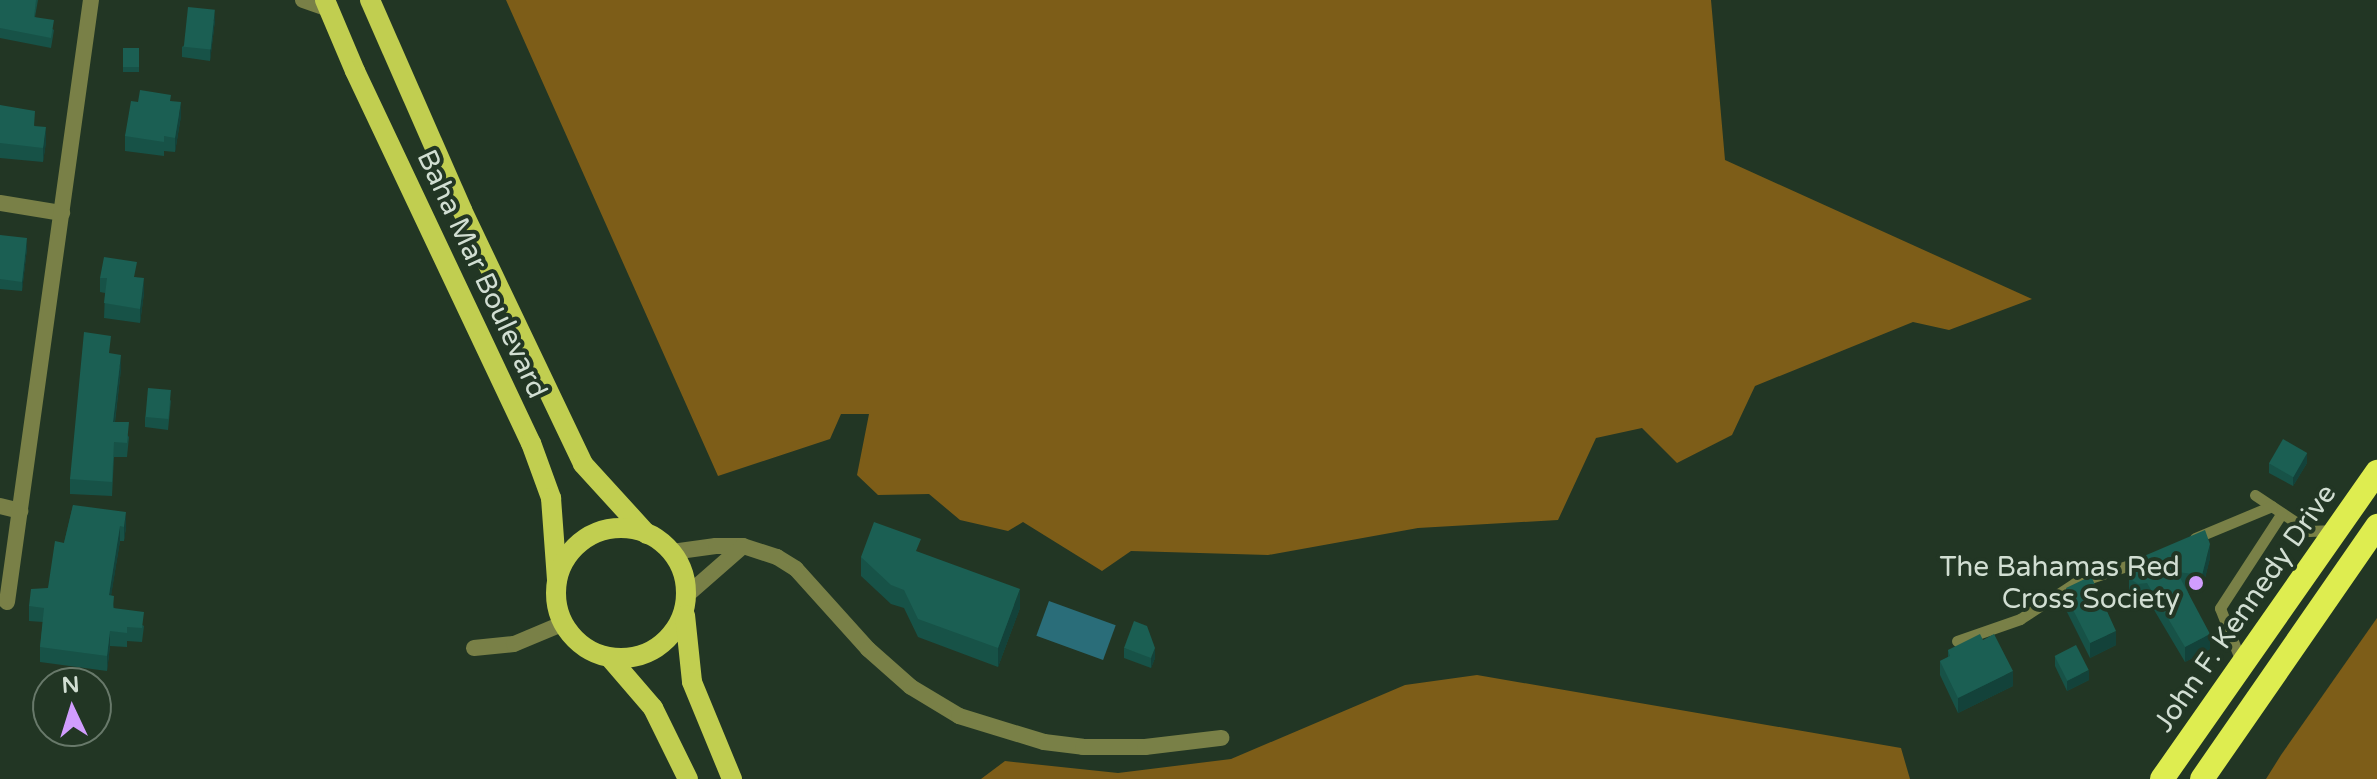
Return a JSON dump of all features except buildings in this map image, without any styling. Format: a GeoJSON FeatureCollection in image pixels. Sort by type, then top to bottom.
{"type":"FeatureCollection","features":[{"type":"Feature","properties":{"kind":"highway","name":"John F. Kennedy Drive"},"geometry":{"type":"LineString","coordinates":[[2162,779],[2377,472]]}},
{"type":"Feature","properties":{"kind":"highway"},"geometry":{"type":"LineString","coordinates":[[2202,779],[2377,526]]}},
{"type":"Feature","properties":{"kind":"main road","name":"Baha Mar Boulevard"},"geometry":{"type":"LineString","coordinates":[[370,0],[462,210],[583,464],[647,534]]}},
{"type":"Feature","properties":{"kind":"main road","name":"Baha Mar Boulevard"},"geometry":{"type":"LineString","coordinates":[[327,5],[531,443],[551,498],[557,580]]}},
{"type":"Feature","properties":{"kind":"main road"},"geometry":{"type":"LineString","coordinates":[[686,603],[674,632],[657,648],[626,659],[610,658],[579,643],[564,623],[556,598],[557,580],[569,554],[591,536],[619,528],[647,534],[672,552],[680,565],[686,603],[692,682],[732,779]]}},
{"type":"Feature","properties":{"kind":"main road"},"geometry":{"type":"LineString","coordinates":[[610,658],[653,708],[688,779]]}},
{"type":"Feature","properties":{"kind":"street"},"geometry":{"type":"LineString","coordinates":[[7,602],[91,0]]}},
{"type":"Feature","properties":{"kind":"street"},"geometry":{"type":"LineString","coordinates":[[303,0],[327,5]]}},
{"type":"Feature","properties":{"kind":"street"},"geometry":{"type":"LineString","coordinates":[[0,203],[62,213]]}},
{"type":"Feature","properties":{"kind":"street"},"geometry":{"type":"LineString","coordinates":[[0,506],[20,511]]}},
{"type":"Feature","properties":{"kind":"street"},"geometry":{"type":"LineString","coordinates":[[672,552],[743,546],[762,550],[796,569],[868,649],[911,687],[959,716],[1044,742],[1083,747],[1145,747],[1221,738]]}},
{"type":"Feature","properties":{"kind":"street"},"geometry":{"type":"LineString","coordinates":[[686,603],[743,546]]}},
{"type":"Feature","properties":{"kind":"street"},"geometry":{"type":"LineString","coordinates":[[474,648],[514,644],[564,623]]}},
{"type":"Feature","properties":{"kind":"lane"},"geometry":{"type":"LineString","coordinates":[[2255,495],[2309,531],[2335,530]]}},
{"type":"Feature","properties":{"kind":"lane"},"geometry":{"type":"LineString","coordinates":[[2179,545],[2277,509]]}},
{"type":"Feature","properties":{"kind":"lane"},"geometry":{"type":"LineString","coordinates":[[2242,664],[2220,608],[2277,509]]}},
{"type":"Feature","properties":{"kind":"lane"},"geometry":{"type":"LineString","coordinates":[[1957,641],[2020,619],[2075,583],[2152,557]]}},
{"type":"Feature","properties":{"kind":"shaded area"},"geometry":{"type":"Polygon","coordinates":[[[506,0],[1711,0],[1725,160],[2032,299],[1949,330],[1913,322],[1755,386],[1732,435],[1677,463],[1642,428],[1596,438],[1558,520],[1418,528],[1268,555],[1131,551],[1102,571],[1023,522],[1008,531],[960,520],[929,494],[878,495],[857,475],[869,414],[841,414],[830,439],[718,476],[506,0]]]}},
{"type":"Feature","properties":{"kind":"shaded area"},"geometry":{"type":"Polygon","coordinates":[[[2377,618],[2377,779],[2266,779],[2281,755],[2377,618]]]}},
{"type":"Feature","properties":{"kind":"shaded area"},"geometry":{"type":"Polygon","coordinates":[[[1477,675],[1901,748],[1910,779],[981,779],[1005,761],[1118,773],[1231,759],[1405,685],[1477,675]]]}},
{"type":"Feature","properties":{"kind":"water"},"geometry":{"type":"Polygon","coordinates":[[[1049,601],[1116,625],[1103,660],[1036,636],[1049,601]]]}},
{"type":"Feature","properties":{"kind":"place","name":"The Bahamas Red Cross Society"},"geometry":{"type":"Point","coordinates":[2196,583]}}]}
